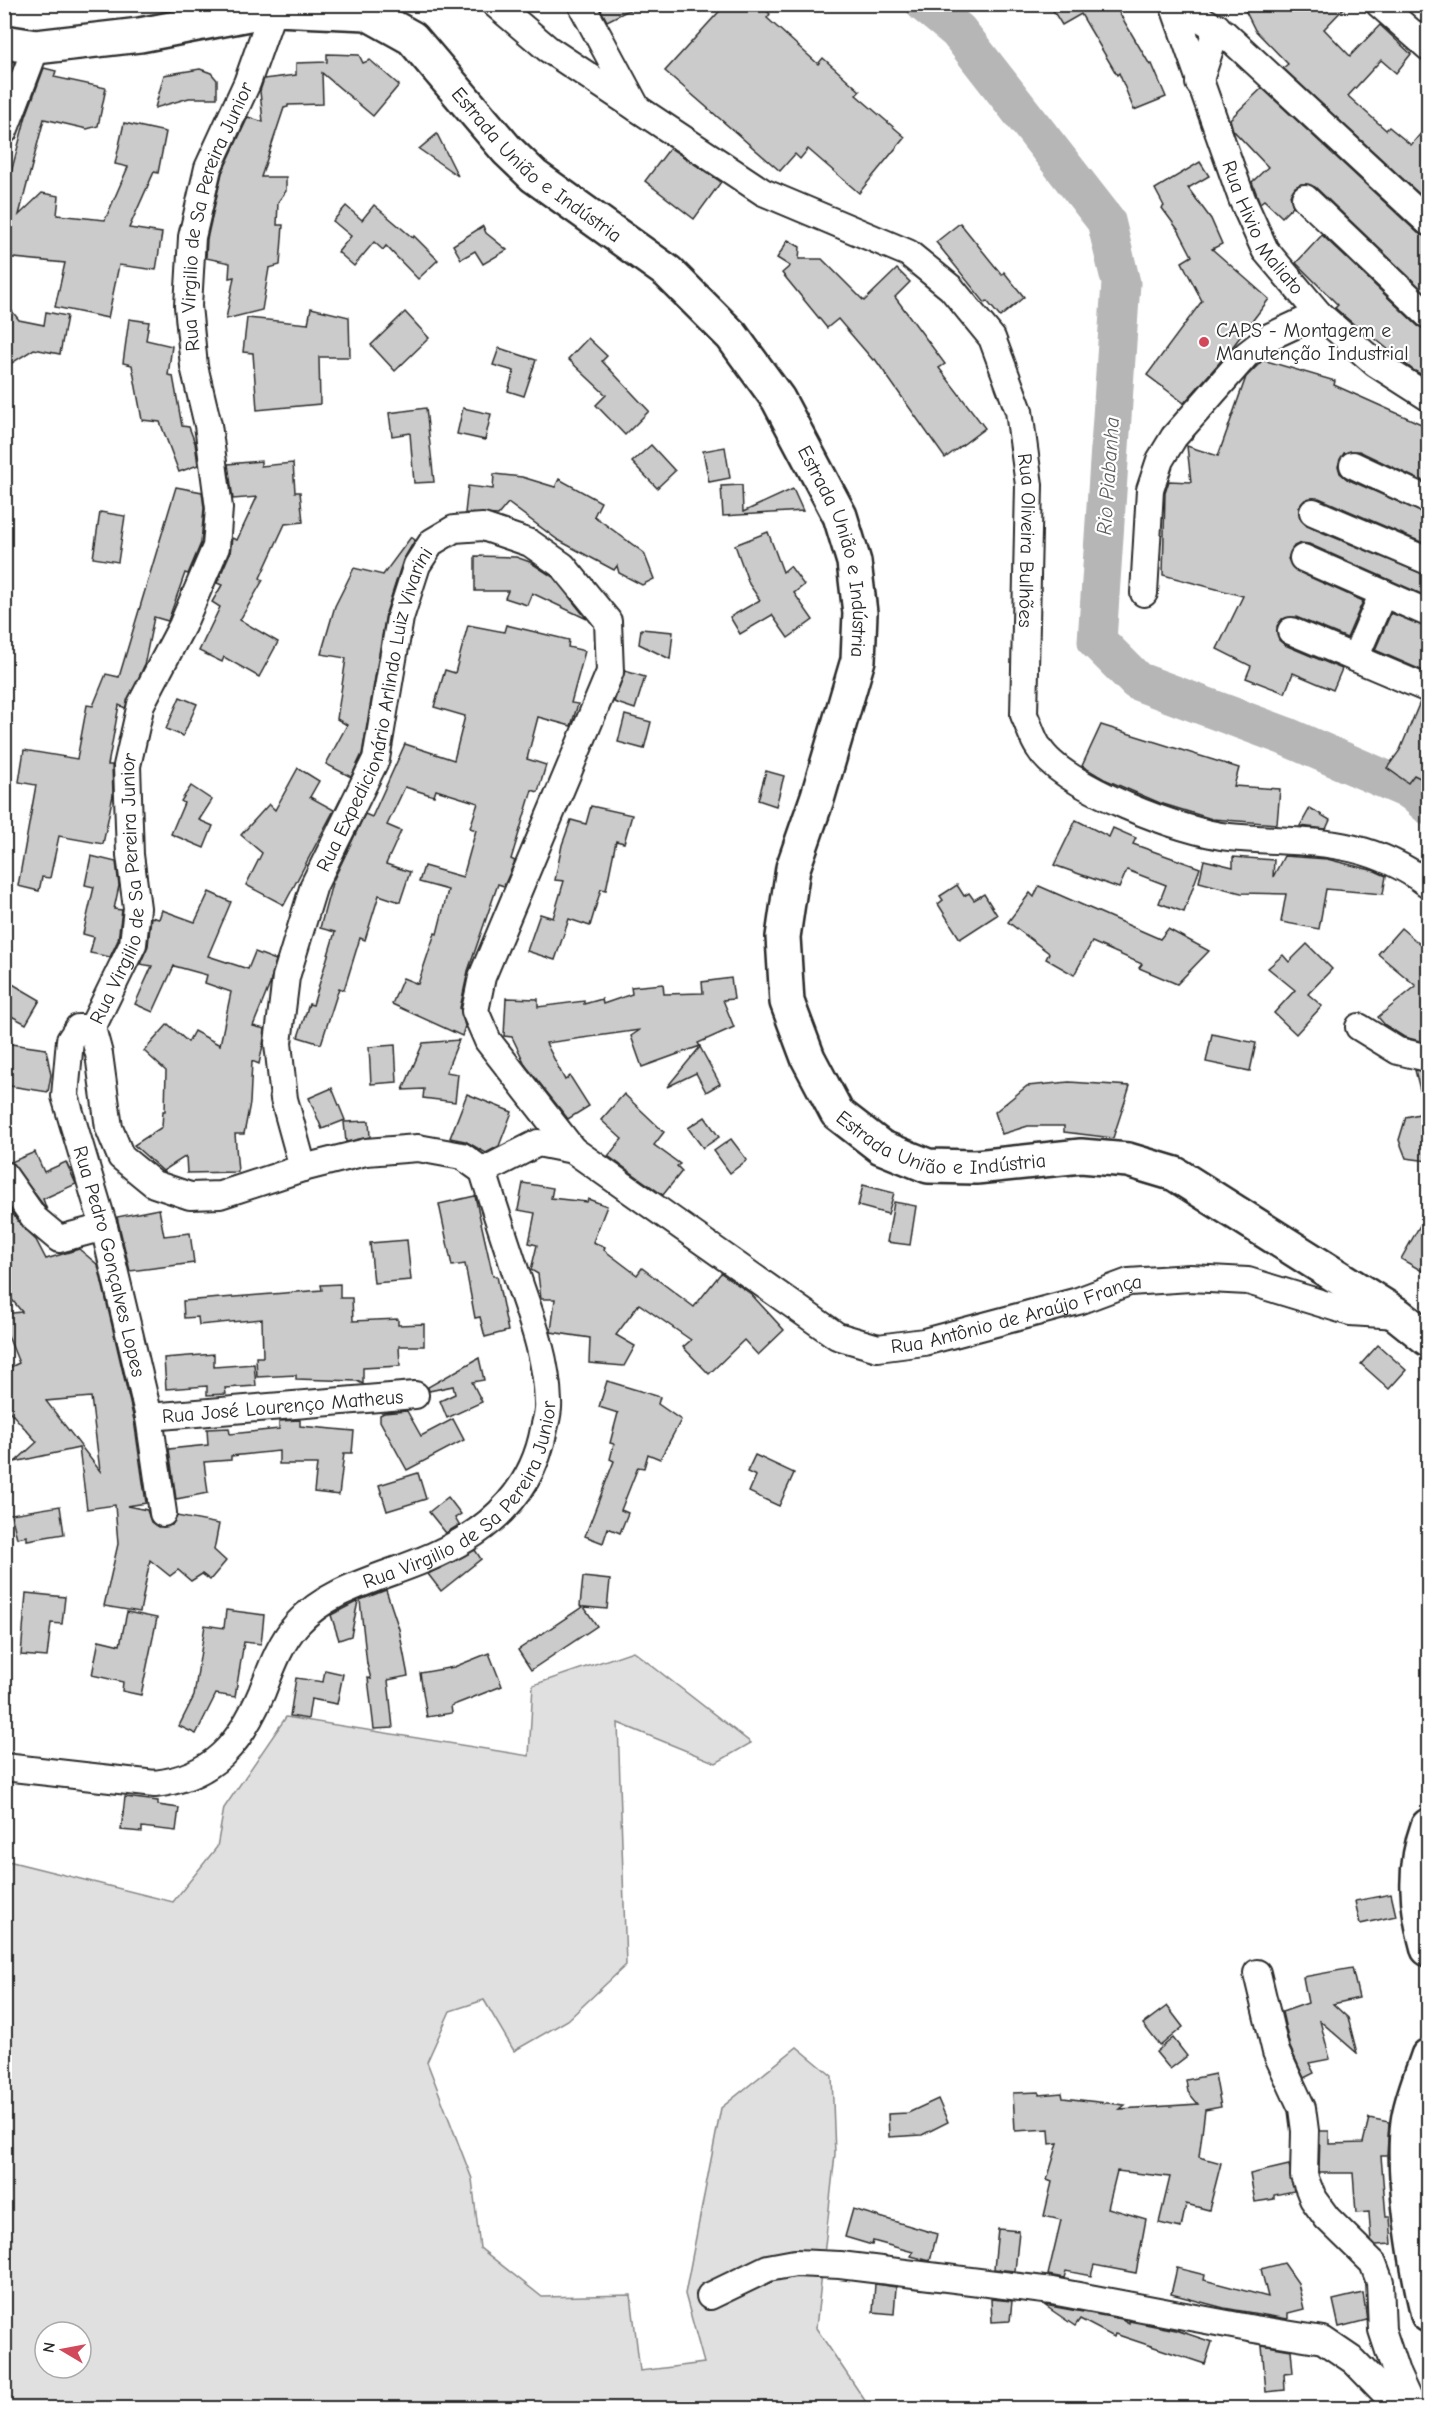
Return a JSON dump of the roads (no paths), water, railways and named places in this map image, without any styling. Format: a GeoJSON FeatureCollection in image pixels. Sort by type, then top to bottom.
{"type":"FeatureCollection","features":[{"type":"Feature","properties":{"kind":"main road","name":"Estrada União e Indústria"},"geometry":{"type":"LineString","coordinates":[[4,42],[36,47],[140,35],[275,7],[367,13],[412,38],[507,150],[534,176],[668,272],[732,336],[778,399],[840,516],[854,562],[860,614],[858,660],[818,795],[793,868],[783,937],[787,1002],[808,1058],[837,1113],[881,1147],[928,1166],[976,1167],[1082,1156],[1128,1160],[1175,1174],[1398,1315],[1428,1339]]}},
{"type":"Feature","properties":{"kind":"main road"},"geometry":{"type":"LineString","coordinates":[[1428,1826],[1417,1874],[1417,1905],[1428,1948]]}},
{"type":"Feature","properties":{"kind":"main road"},"geometry":{"type":"LineString","coordinates":[[1428,2056],[1408,2121],[1406,2149],[1416,2242],[1428,2315]]}},
{"type":"Feature","properties":{"kind":"street","name":"Rua Oliveira Bulhões"},"geometry":{"type":"LineString","coordinates":[[495,4],[548,49],[763,192],[908,253],[951,288],[992,338],[1019,411],[1029,485],[1024,715],[1039,749],[1059,768],[1096,792],[1159,818],[1226,837],[1313,840],[1358,848],[1393,862],[1428,884]]}},
{"type":"Feature","properties":{"kind":"street","name":"Rua Oliveira Bulhões"},"geometry":{"type":"LineString","coordinates":[[581,4],[639,111]]}},
{"type":"Feature","properties":{"kind":"street"},"geometry":{"type":"LineString","coordinates":[[1175,4],[1219,21],[1428,222]]}},
{"type":"Feature","properties":{"kind":"street","name":"Rua Hivio Maliato"},"geometry":{"type":"LineString","coordinates":[[1175,4],[1198,83],[1242,200],[1266,250],[1318,314],[1375,363],[1428,397]]}},
{"type":"Feature","properties":{"kind":"street"},"geometry":{"type":"LineString","coordinates":[[1379,4],[1428,47]]}},
{"type":"Feature","properties":{"kind":"street","name":"Rua Virgilio de Sa Pereira Junior"},"geometry":{"type":"LineString","coordinates":[[4,1767],[155,1784],[176,1781],[196,1774],[218,1760],[240,1735],[287,1638],[307,1614],[325,1598],[438,1554],[473,1534],[516,1498],[529,1474],[542,1441],[549,1404],[543,1354],[483,1172],[462,1156],[418,1148],[366,1152],[303,1168],[220,1195],[190,1196],[154,1184],[121,1158],[110,1128],[99,1054],[92,1028],[133,944],[137,908],[130,855],[127,766],[141,704],[182,626],[216,547],[219,508],[215,471],[208,425],[194,366],[188,306],[192,237],[208,168],[247,83],[275,7]]}},
{"type":"Feature","properties":{"kind":"street"},"geometry":{"type":"LineString","coordinates":[[1198,83],[1219,21]]}},
{"type":"Feature","properties":{"kind":"street"},"geometry":{"type":"LineString","coordinates":[[4,131],[36,47]]}},
{"type":"Feature","properties":{"kind":"street"},"geometry":{"type":"LineString","coordinates":[[1305,198],[1428,315]]}},
{"type":"Feature","properties":{"kind":"street"},"geometry":{"type":"LineString","coordinates":[[1144,593],[1150,490],[1160,460],[1169,445],[1247,354],[1269,338],[1318,314]]}},
{"type":"Feature","properties":{"kind":"street"},"geometry":{"type":"LineString","coordinates":[[1353,465],[1428,500]]}},
{"type":"Feature","properties":{"kind":"street"},"geometry":{"type":"LineString","coordinates":[[1313,512],[1428,561]]}},
{"type":"Feature","properties":{"kind":"street","name":"Rua Expedicionário Arlindo Luiz Vivarini"},"geometry":{"type":"LineString","coordinates":[[303,1168],[284,1099],[278,1044],[286,977],[314,885],[376,759],[400,618],[417,565],[432,542],[454,529],[483,527],[530,543],[563,566],[608,621],[610,672],[482,977],[475,1011],[488,1041],[573,1150]]}},
{"type":"Feature","properties":{"kind":"street"},"geometry":{"type":"LineString","coordinates":[[1304,558],[1428,612]]}},
{"type":"Feature","properties":{"kind":"street"},"geometry":{"type":"LineString","coordinates":[[1355,658],[1383,592]]}},
{"type":"Feature","properties":{"kind":"street"},"geometry":{"type":"LineString","coordinates":[[1291,631],[1428,689]]}},
{"type":"Feature","properties":{"kind":"street"},"geometry":{"type":"LineString","coordinates":[[1359,1027],[1398,1051],[1428,1058]]}},
{"type":"Feature","properties":{"kind":"street","name":"Rua Pedro Gonçalves Lopes"},"geometry":{"type":"LineString","coordinates":[[92,1028],[78,1028],[70,1040],[65,1096],[104,1227],[149,1417],[163,1513]]}},
{"type":"Feature","properties":{"kind":"street","name":"Rua Antônio de Araújo França"},"geometry":{"type":"LineString","coordinates":[[483,1172],[538,1143],[573,1150],[837,1336],[878,1348],[935,1339],[1078,1301],[1129,1282],[1179,1279],[1248,1281],[1350,1312],[1398,1315]]}},
{"type":"Feature","properties":{"kind":"street"},"geometry":{"type":"LineString","coordinates":[[4,1175],[35,1219],[59,1239],[104,1227]]}},
{"type":"Feature","properties":{"kind":"street","name":"Rua José Lourenço Matheus"},"geometry":{"type":"LineString","coordinates":[[149,1417],[415,1395]]}},
{"type":"Feature","properties":{"kind":"street"},"geometry":{"type":"LineString","coordinates":[[1257,1973],[1276,2052],[1302,2108],[1305,2131],[1304,2176],[1313,2199],[1327,2218],[1373,2263],[1380,2282],[1382,2330],[1411,2408]]}},
{"type":"Feature","properties":{"kind":"street"},"geometry":{"type":"LineString","coordinates":[[710,2296],[768,2268],[795,2263],[840,2265],[1052,2291],[1254,2330],[1323,2340],[1354,2361],[1386,2394],[1411,2408]]}},
{"type":"Feature","properties":{"kind":"waterway","name":"Rio Piabanha"},"geometry":{"type":"LineString","coordinates":[[925,4],[958,31],[1106,221],[1121,283],[1097,641],[1137,681],[1285,736],[1412,791],[1428,805]]}},
{"type":"Feature","properties":{"kind":"place","name":"CAPS - Montagem e Manutenção Industrial"},"geometry":{"type":"Point","coordinates":[1204,342]}}]}
